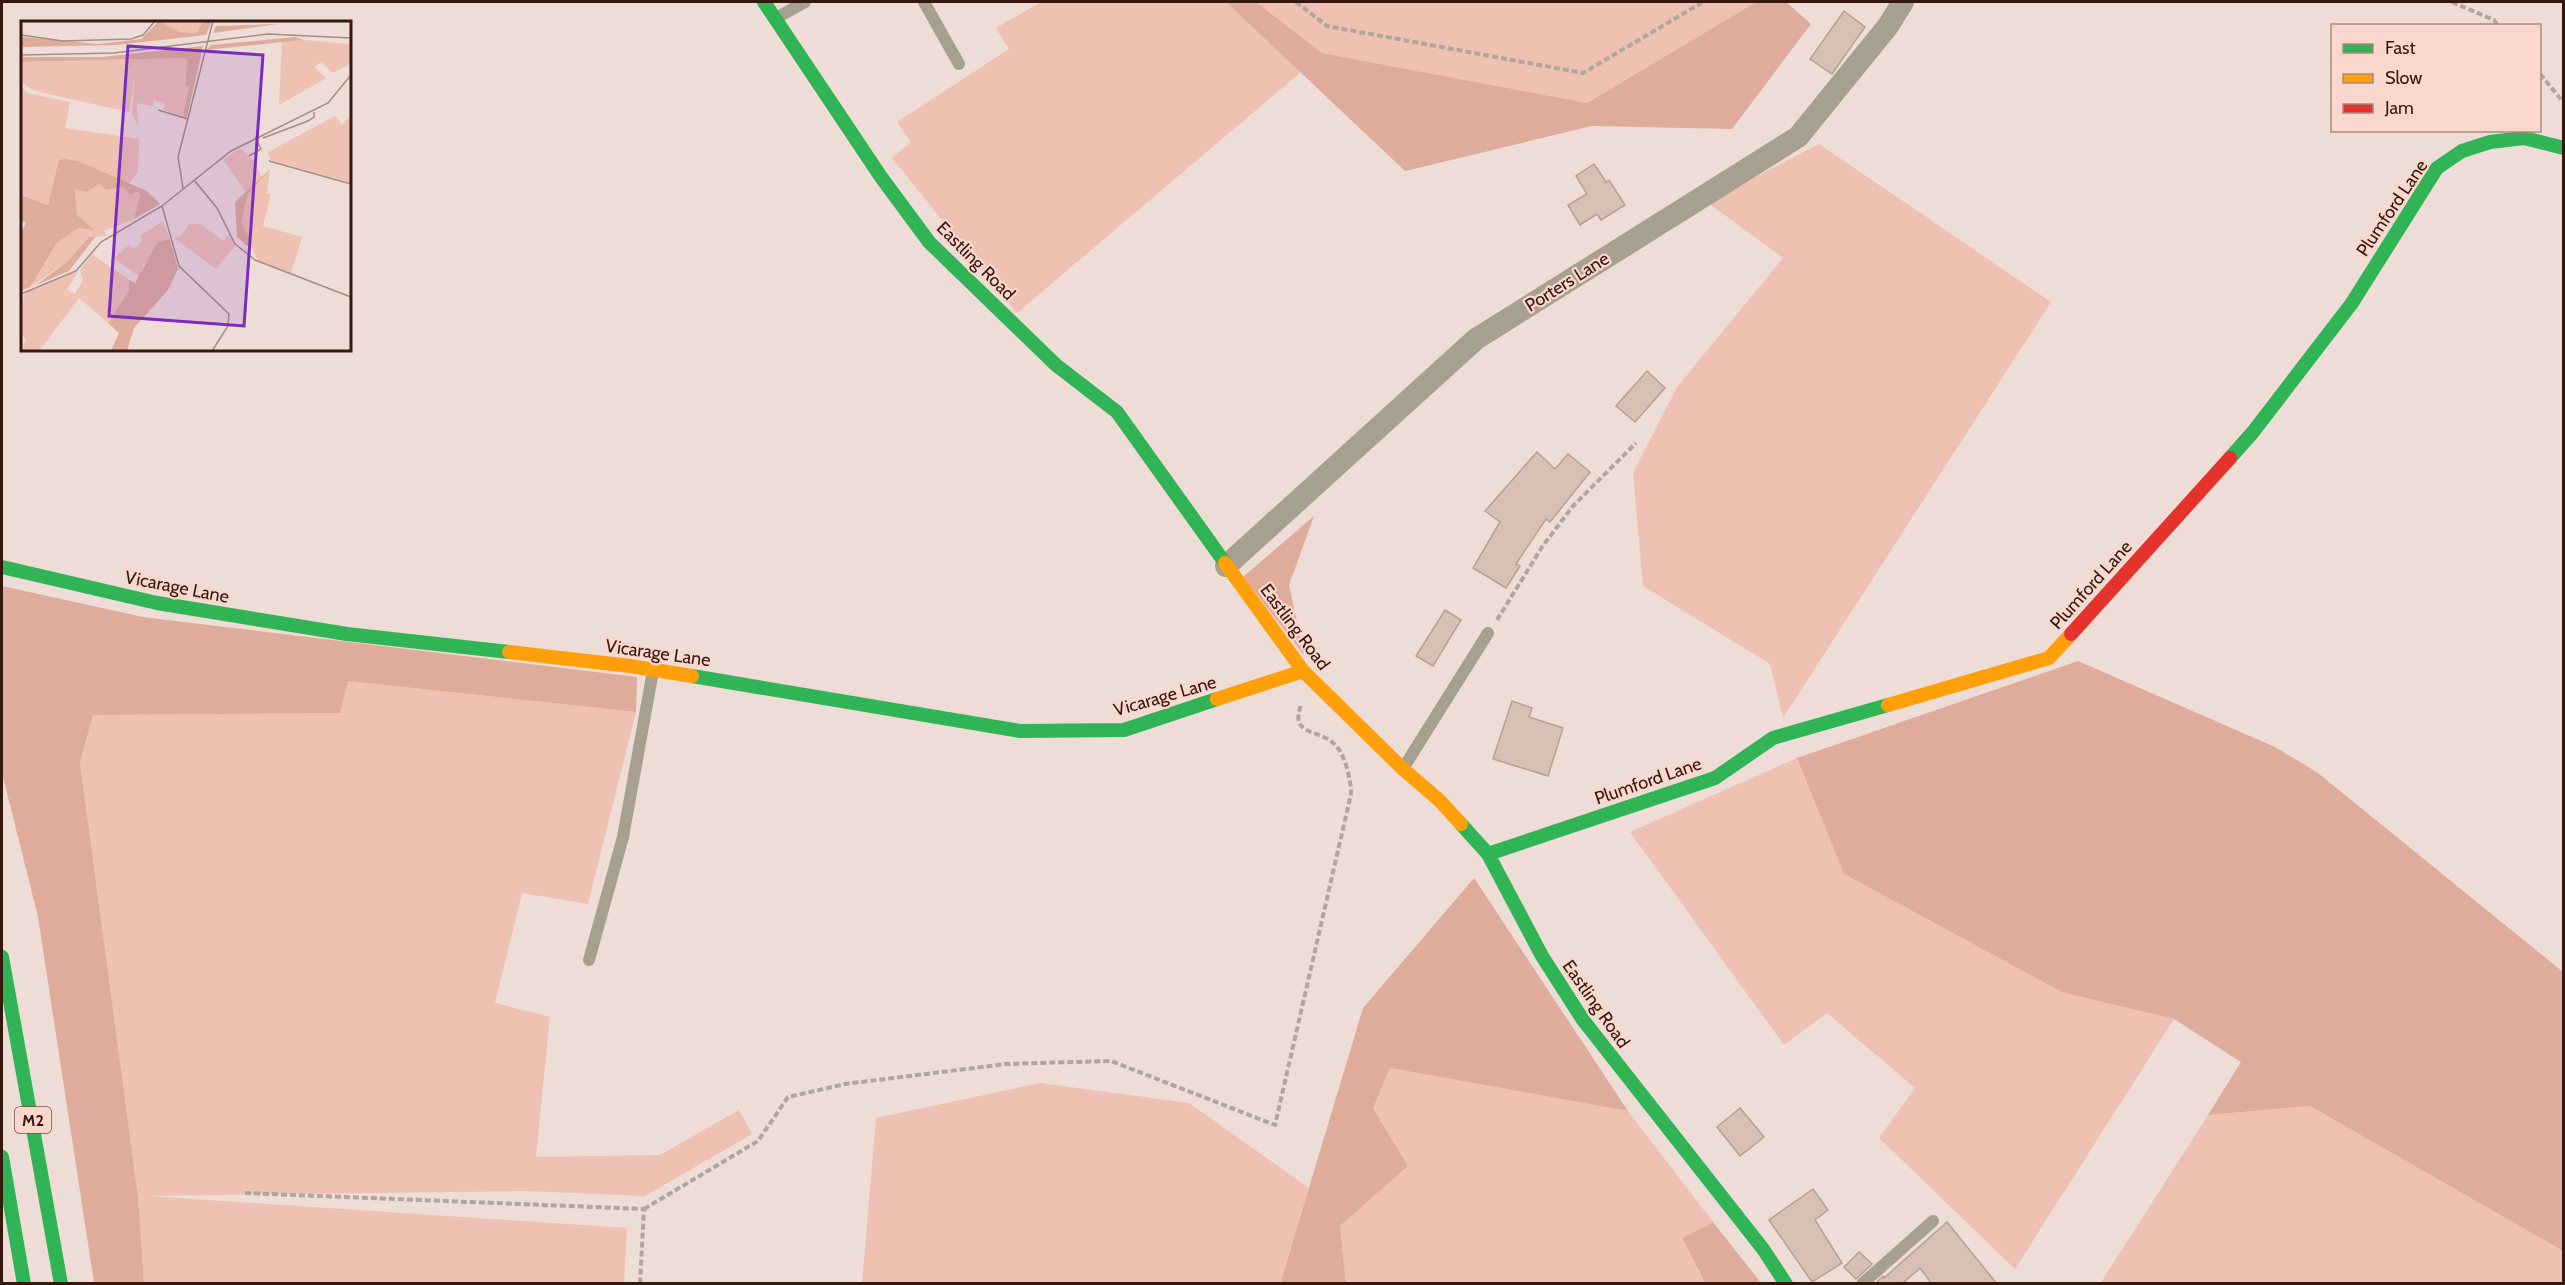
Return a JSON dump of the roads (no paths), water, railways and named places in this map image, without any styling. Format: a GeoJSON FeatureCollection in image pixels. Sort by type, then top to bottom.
{"type":"FeatureCollection","features":[{"type":"Feature","properties":{"kind":"main road","name":"Eastling Road"},"geometry":{"type":"LineString","coordinates":[[764,2],[881,177],[929,242],[1056,365],[1116,412],[1226,566],[1315,685],[1402,769],[1440,801],[1488,854],[1542,956],[1583,1020],[1763,1249],[1786,1284]]}},
{"type":"Feature","properties":{"kind":"main road","name":"Plumford Lane"},"geometry":{"type":"LineString","coordinates":[[1488,854],[1715,778],[1773,738],[2049,658],[2253,432],[2352,303],[2437,168],[2462,151],[2490,142],[2524,138],[2564,148]]}},
{"type":"Feature","properties":{"kind":"main road","name":"Vicarage Lane"},"geometry":{"type":"LineString","coordinates":[[2,567],[157,603],[347,634],[653,670],[1020,731],[1124,730],[1304,671]]}},
{"type":"Feature","properties":{"kind":"main road","name":"M2"},"geometry":{"type":"LineString","coordinates":[[2,957],[61,1284]]}},
{"type":"Feature","properties":{"kind":"main road"},"geometry":{"type":"LineString","coordinates":[[2,1156],[24,1284]]}},
{"type":"Feature","properties":{"kind":"street","name":"Porters Lane"},"geometry":{"type":"LineString","coordinates":[[1226,566],[1476,339],[1798,137],[1888,26],[1904,2]]}},
{"type":"Feature","properties":{"kind":"street"},"geometry":{"type":"LineString","coordinates":[[1488,854],[1498,845],[1528,832],[1588,815]]}},
{"type":"Feature","properties":{"kind":"lane"},"geometry":{"type":"LineString","coordinates":[[775,19],[806,2]]}},
{"type":"Feature","properties":{"kind":"lane"},"geometry":{"type":"LineString","coordinates":[[924,2],[959,63]]}},
{"type":"Feature","properties":{"kind":"lane"},"geometry":{"type":"LineString","coordinates":[[1402,769],[1488,633]]}},
{"type":"Feature","properties":{"kind":"lane"},"geometry":{"type":"LineString","coordinates":[[588,960],[623,837],[653,670]]}},
{"type":"Feature","properties":{"kind":"lane"},"geometry":{"type":"LineString","coordinates":[[1862,1284],[1933,1221]]}}]}
